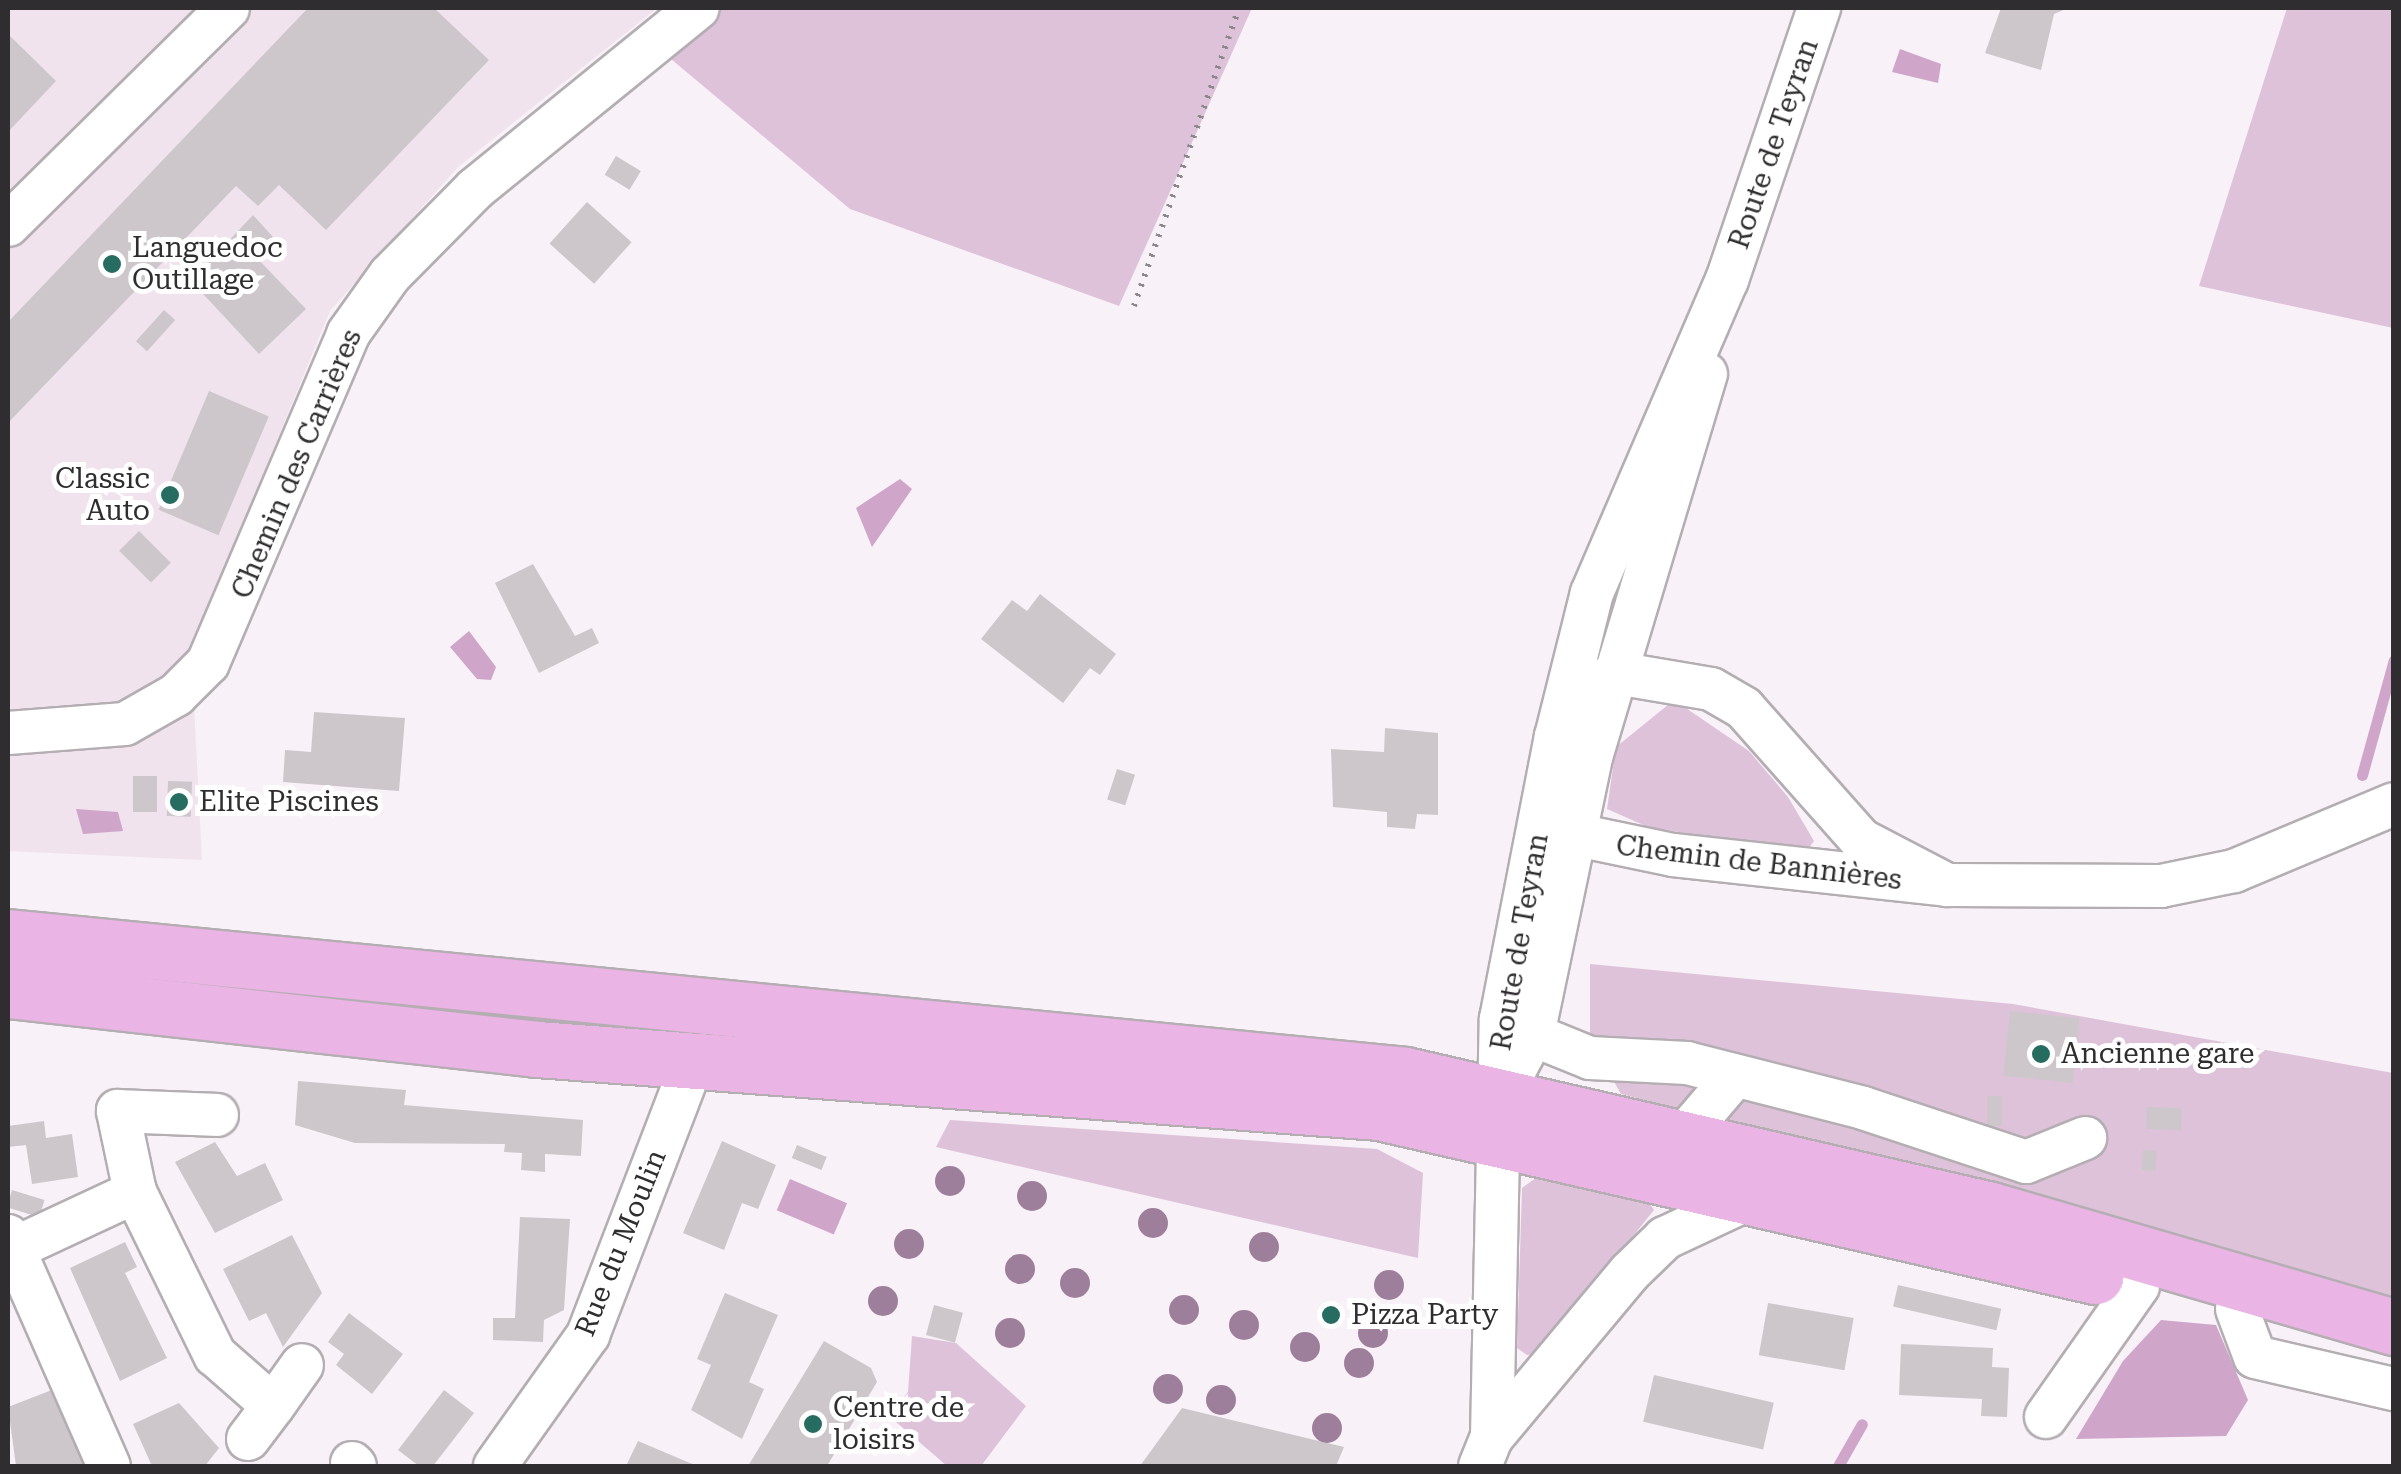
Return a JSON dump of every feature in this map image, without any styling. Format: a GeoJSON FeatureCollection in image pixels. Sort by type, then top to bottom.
{"type":"FeatureCollection","features":[{"type":"Feature","properties":{"kind":"main road"},"geometry":{"type":"LineString","coordinates":[[8,937],[1406,1075],[1501,1113],[1758,1196],[2394,1344]]}},
{"type":"Feature","properties":{"kind":"main road"},"geometry":{"type":"LineString","coordinates":[[8,990],[694,1059],[1501,1113],[1682,1138],[1991,1210],[2394,1326]]}},
{"type":"Feature","properties":{"kind":"street"},"geometry":{"type":"LineString","coordinates":[[8,225],[228,8]]}},
{"type":"Feature","properties":{"kind":"street","name":"Chemin des Carrières"},"geometry":{"type":"LineString","coordinates":[[8,732],[125,724],[176,695],[208,663],[348,334],[390,274],[475,189],[698,8]]}},
{"type":"Feature","properties":{"kind":"street","name":"Route de Teyran"},"geometry":{"type":"LineString","coordinates":[[1501,1113],[1534,1035],[1616,673],[1727,280],[1820,8]]}},
{"type":"Feature","properties":{"kind":"street","name":"Route de Teyran"},"geometry":{"type":"LineString","coordinates":[[1501,1113],[1501,1019],[1556,737],[1592,593],[1727,280]]}},
{"type":"Feature","properties":{"kind":"street"},"geometry":{"type":"LineString","coordinates":[[1556,737],[1583,693],[1616,673]]}},
{"type":"Feature","properties":{"kind":"street","name":"Chemin de Bannières"},"geometry":{"type":"LineString","coordinates":[[1616,673],[1711,689],[1744,708],[1861,840],[1948,885]]}},
{"type":"Feature","properties":{"kind":"street","name":"Chemin de Bannières"},"geometry":{"type":"LineString","coordinates":[[1556,737],[1556,798],[1578,836],[1948,885],[2160,886],[2234,871],[2394,804]]}},
{"type":"Feature","properties":{"kind":"street"},"geometry":{"type":"LineString","coordinates":[[1534,1035],[1590,1058],[1735,1076],[2026,1162],[2086,1138]]}},
{"type":"Feature","properties":{"kind":"street","name":"Rue du Moulin"},"geometry":{"type":"LineString","coordinates":[[495,1466],[588,1335],[694,1059]]}},
{"type":"Feature","properties":{"kind":"street"},"geometry":{"type":"LineString","coordinates":[[1682,1138],[1735,1076]]}},
{"type":"Feature","properties":{"kind":"street"},"geometry":{"type":"LineString","coordinates":[[218,1115],[118,1111],[136,1192],[215,1355],[261,1423],[302,1365]]}},
{"type":"Feature","properties":{"kind":"street"},"geometry":{"type":"LineString","coordinates":[[1486,1452],[1501,1113]]}},
{"type":"Feature","properties":{"kind":"street"},"geometry":{"type":"LineString","coordinates":[[110,1466],[10,1242],[136,1192]]}},
{"type":"Feature","properties":{"kind":"street"},"geometry":{"type":"LineString","coordinates":[[1486,1452],[1665,1238],[1758,1196]]}},
{"type":"Feature","properties":{"kind":"street"},"geometry":{"type":"LineString","coordinates":[[2046,1417],[2138,1286]]}},
{"type":"Feature","properties":{"kind":"street"},"geometry":{"type":"LineString","coordinates":[[2237,1309],[2255,1357],[2394,1389]]}},
{"type":"Feature","properties":{"kind":"path"},"geometry":{"type":"LineString","coordinates":[[1134,306],[1238,8]]}},
{"type":"Feature","properties":{"kind":"shaded area"},"geometry":{"type":"Polygon","coordinates":[[[8,8],[657,8],[458,167],[330,311],[191,649],[202,860],[8,851],[8,8]]]}},
{"type":"Feature","properties":{"kind":"shaded area"},"geometry":{"type":"Polygon","coordinates":[[[722,8],[1252,8],[1119,306],[850,209],[671,59],[722,8]]]}},
{"type":"Feature","properties":{"kind":"shaded area"},"geometry":{"type":"Polygon","coordinates":[[[2287,8],[2393,8],[2393,328],[2199,286],[2287,8]]]}},
{"type":"Feature","properties":{"kind":"shaded area"},"geometry":{"type":"Polygon","coordinates":[[[1900,49],[1941,64],[1938,83],[1892,72],[1900,49]]]}},
{"type":"Feature","properties":{"kind":"shaded area"},"geometry":{"type":"Polygon","coordinates":[[[900,479],[912,489],[872,547],[856,508],[900,479]]]}},
{"type":"Feature","properties":{"kind":"shaded area"},"geometry":{"type":"Polygon","coordinates":[[[469,631],[496,667],[491,680],[477,679],[450,647],[469,631]]]}},
{"type":"Feature","properties":{"kind":"shaded area"},"geometry":{"type":"Polygon","coordinates":[[[1674,700],[1749,751],[1788,797],[1814,841],[1805,853],[1648,827],[1607,809],[1616,747],[1674,700]]]}},
{"type":"Feature","properties":{"kind":"shaded area"},"geometry":{"type":"Polygon","coordinates":[[[76,809],[118,812],[123,831],[83,834],[76,809]]]}},
{"type":"Feature","properties":{"kind":"shaded area"},"geometry":{"type":"Polygon","coordinates":[[[1590,964],[2013,1004],[2393,1073],[2393,1305],[2166,1235],[1621,1094],[1590,1039],[1590,964]]]}},
{"type":"Feature","properties":{"kind":"shaded area"},"geometry":{"type":"Polygon","coordinates":[[[950,1120],[1377,1149],[1423,1173],[1418,1258],[936,1147],[950,1120]]]}},
{"type":"Feature","properties":{"kind":"shaded area"},"geometry":{"type":"Polygon","coordinates":[[[1540,1175],[1641,1190],[1654,1210],[1539,1353],[1527,1355],[1517,1348],[1522,1188],[1540,1175]]]}},
{"type":"Feature","properties":{"kind":"shaded area"},"geometry":{"type":"Polygon","coordinates":[[[790,1179],[847,1203],[834,1235],[777,1210],[790,1179]]]}},
{"type":"Feature","properties":{"kind":"shaded area"},"geometry":{"type":"Polygon","coordinates":[[[2161,1320],[2216,1325],[2248,1400],[2226,1436],[2076,1439],[2123,1361],[2161,1320]]]}},
{"type":"Feature","properties":{"kind":"shaded area"},"geometry":{"type":"Polygon","coordinates":[[[912,1336],[956,1343],[1026,1406],[981,1466],[947,1466],[889,1416],[908,1392],[912,1336]]]}},
{"type":"Feature","properties":{"kind":"building"},"geometry":{"type":"Polygon","coordinates":[[[308,8],[434,8],[489,60],[326,230],[279,185],[258,206],[236,186],[8,423],[8,322],[308,8]]]}},
{"type":"Feature","properties":{"kind":"building"},"geometry":{"type":"Polygon","coordinates":[[[2001,8],[2068,8],[2054,14],[2041,70],[1985,53],[2001,8]]]}},
{"type":"Feature","properties":{"kind":"building"},"geometry":{"type":"Polygon","coordinates":[[[8,34],[56,81],[8,132],[8,34]]]}},
{"type":"Feature","properties":{"kind":"building"},"geometry":{"type":"Polygon","coordinates":[[[616,156],[641,171],[630,190],[605,175],[616,156]]]}},
{"type":"Feature","properties":{"kind":"building"},"geometry":{"type":"Polygon","coordinates":[[[587,202],[632,242],[594,284],[550,244],[587,202]]]}},
{"type":"Feature","properties":{"kind":"building"},"geometry":{"type":"Polygon","coordinates":[[[253,215],[273,237],[254,255],[306,309],[259,354],[191,281],[253,215]]]}},
{"type":"Feature","properties":{"kind":"building"},"geometry":{"type":"Polygon","coordinates":[[[164,310],[175,320],[147,351],[136,341],[164,310]]]}},
{"type":"Feature","properties":{"kind":"building"},"geometry":{"type":"Polygon","coordinates":[[[209,391],[269,416],[218,535],[159,510],[209,391]]]}},
{"type":"Feature","properties":{"kind":"building"},"geometry":{"type":"Polygon","coordinates":[[[139,531],[171,563],[151,583],[119,551],[139,531]]]}},
{"type":"Feature","properties":{"kind":"building"},"geometry":{"type":"Polygon","coordinates":[[[533,564],[575,636],[592,628],[599,643],[539,673],[495,583],[533,564]]]}},
{"type":"Feature","properties":{"kind":"building"},"geometry":{"type":"Polygon","coordinates":[[[1040,594],[1116,654],[1100,675],[1090,668],[1063,703],[981,639],[1012,600],[1027,611],[1040,594]]]}},
{"type":"Feature","properties":{"kind":"building"},"geometry":{"type":"Polygon","coordinates":[[[314,712],[405,718],[399,791],[283,782],[285,750],[311,752],[314,712]]]}},
{"type":"Feature","properties":{"kind":"building"},"geometry":{"type":"Polygon","coordinates":[[[1385,728],[1438,733],[1438,815],[1417,814],[1415,829],[1387,827],[1387,812],[1333,807],[1331,749],[1384,752],[1385,728]]]}},
{"type":"Feature","properties":{"kind":"building"},"geometry":{"type":"Polygon","coordinates":[[[1117,769],[1135,775],[1125,805],[1107,799],[1117,769]]]}},
{"type":"Feature","properties":{"kind":"building"},"geometry":{"type":"Polygon","coordinates":[[[133,776],[157,776],[157,812],[133,812],[133,776]]]}},
{"type":"Feature","properties":{"kind":"building"},"geometry":{"type":"Polygon","coordinates":[[[168,781],[192,782],[191,817],[167,816],[168,781]]]}},
{"type":"Feature","properties":{"kind":"building","name":"Ancienne gare"},"geometry":{"type":"Polygon","coordinates":[[[2010,1011],[2080,1018],[2073,1083],[2003,1076],[2010,1011]]]}},
{"type":"Feature","properties":{"kind":"building"},"geometry":{"type":"Polygon","coordinates":[[[298,1081],[406,1090],[404,1105],[583,1120],[581,1156],[545,1154],[545,1172],[521,1170],[522,1153],[504,1152],[505,1144],[355,1143],[295,1125],[298,1081]]]}},
{"type":"Feature","properties":{"kind":"building"},"geometry":{"type":"Polygon","coordinates":[[[1987,1096],[2002,1096],[2002,1126],[1987,1126],[1987,1096]]]}},
{"type":"Feature","properties":{"kind":"building"},"geometry":{"type":"Polygon","coordinates":[[[2147,1107],[2182,1108],[2181,1130],[2146,1129],[2147,1107]]]}},
{"type":"Feature","properties":{"kind":"building"},"geometry":{"type":"Polygon","coordinates":[[[44,1121],[46,1138],[72,1134],[78,1177],[32,1184],[26,1145],[8,1147],[8,1126],[44,1121]]]}},
{"type":"Feature","properties":{"kind":"building"},"geometry":{"type":"Polygon","coordinates":[[[722,1141],[776,1165],[758,1209],[742,1203],[724,1250],[683,1233],[722,1141]]]}},
{"type":"Feature","properties":{"kind":"building"},"geometry":{"type":"Polygon","coordinates":[[[215,1142],[237,1176],[265,1163],[283,1200],[215,1233],[175,1162],[215,1142]]]}},
{"type":"Feature","properties":{"kind":"building"},"geometry":{"type":"Polygon","coordinates":[[[797,1145],[827,1157],[821,1170],[792,1158],[797,1145]]]}},
{"type":"Feature","properties":{"kind":"building"},"geometry":{"type":"Polygon","coordinates":[[[2143,1150],[2157,1151],[2156,1171],[2142,1170],[2143,1150]]]}},
{"type":"Feature","properties":{"kind":"building"},"geometry":{"type":"Polygon","coordinates":[[[12,1190],[45,1200],[39,1217],[8,1208],[12,1190]]]}},
{"type":"Feature","properties":{"kind":"building"},"geometry":{"type":"Polygon","coordinates":[[[520,1217],[570,1219],[564,1310],[544,1320],[543,1342],[493,1340],[493,1318],[515,1318],[520,1217]]]}},
{"type":"Feature","properties":{"kind":"building"},"geometry":{"type":"Polygon","coordinates":[[[292,1235],[322,1293],[283,1347],[266,1313],[249,1321],[223,1269],[292,1235]]]}},
{"type":"Feature","properties":{"kind":"building"},"geometry":{"type":"Polygon","coordinates":[[[125,1242],[137,1267],[125,1273],[167,1358],[120,1381],[70,1268],[125,1242]]]}},
{"type":"Feature","properties":{"kind":"building"},"geometry":{"type":"Polygon","coordinates":[[[1898,1285],[2001,1309],[1996,1330],[1893,1306],[1898,1285]]]}},
{"type":"Feature","properties":{"kind":"building"},"geometry":{"type":"Polygon","coordinates":[[[725,1293],[778,1315],[749,1382],[764,1389],[742,1439],[691,1410],[711,1365],[697,1359],[725,1293]]]}},
{"type":"Feature","properties":{"kind":"building"},"geometry":{"type":"Polygon","coordinates":[[[1768,1303],[1854,1318],[1844,1370],[1759,1355],[1768,1303]]]}},
{"type":"Feature","properties":{"kind":"building"},"geometry":{"type":"Polygon","coordinates":[[[934,1305],[963,1313],[955,1343],[926,1335],[934,1305]]]}},
{"type":"Feature","properties":{"kind":"building"},"geometry":{"type":"Polygon","coordinates":[[[349,1313],[403,1354],[372,1394],[336,1365],[344,1354],[328,1342],[349,1313]]]}},
{"type":"Feature","properties":{"kind":"building","name":"Centre de loisirs"},"geometry":{"type":"Polygon","coordinates":[[[824,1341],[871,1368],[877,1382],[827,1466],[748,1466],[824,1341]]]}},
{"type":"Feature","properties":{"kind":"building"},"geometry":{"type":"Polygon","coordinates":[[[1901,1344],[1993,1348],[1992,1367],[2009,1368],[2007,1417],[1981,1416],[1982,1399],[1899,1395],[1901,1344]]]}},
{"type":"Feature","properties":{"kind":"building"},"geometry":{"type":"Polygon","coordinates":[[[1654,1375],[1774,1403],[1763,1449],[1643,1422],[1654,1375]]]}},
{"type":"Feature","properties":{"kind":"building"},"geometry":{"type":"Polygon","coordinates":[[[57,1388],[91,1466],[16,1466],[8,1407],[57,1388]]]}},
{"type":"Feature","properties":{"kind":"building"},"geometry":{"type":"Polygon","coordinates":[[[444,1390],[474,1413],[433,1466],[419,1466],[398,1450],[444,1390]]]}},
{"type":"Feature","properties":{"kind":"building"},"geometry":{"type":"Polygon","coordinates":[[[179,1403],[219,1448],[205,1466],[152,1466],[133,1424],[179,1403]]]}},
{"type":"Feature","properties":{"kind":"building"},"geometry":{"type":"Polygon","coordinates":[[[1182,1408],[1344,1447],[1336,1466],[1140,1466],[1182,1408]]]}},
{"type":"Feature","properties":{"kind":"building"},"geometry":{"type":"Polygon","coordinates":[[[638,1441],[697,1466],[626,1466],[638,1441]]]}},
{"type":"Feature","properties":{"kind":"waterway"},"geometry":{"type":"LineString","coordinates":[[2362,775],[2394,660]]}},
{"type":"Feature","properties":{"kind":"waterway"},"geometry":{"type":"LineString","coordinates":[[1838,1466],[1862,1424]]}},
{"type":"Feature","properties":{"kind":"place","name":"Languedoc Outillage"},"geometry":{"type":"Point","coordinates":[112,264]}},
{"type":"Feature","properties":{"kind":"place","name":"Classic Auto"},"geometry":{"type":"Point","coordinates":[170,495]}},
{"type":"Feature","properties":{"kind":"place","name":"Elite Piscines"},"geometry":{"type":"Point","coordinates":[179,802]}},
{"type":"Feature","properties":{"kind":"place","name":"Ancienne gare"},"geometry":{"type":"Point","coordinates":[2041,1054]}},
{"type":"Feature","properties":{"kind":"place","name":"Pizza Party"},"geometry":{"type":"Point","coordinates":[1331,1315]}},
{"type":"Feature","properties":{"kind":"place","name":"Centre de loisirs"},"geometry":{"type":"Point","coordinates":[813,1424]}}]}
